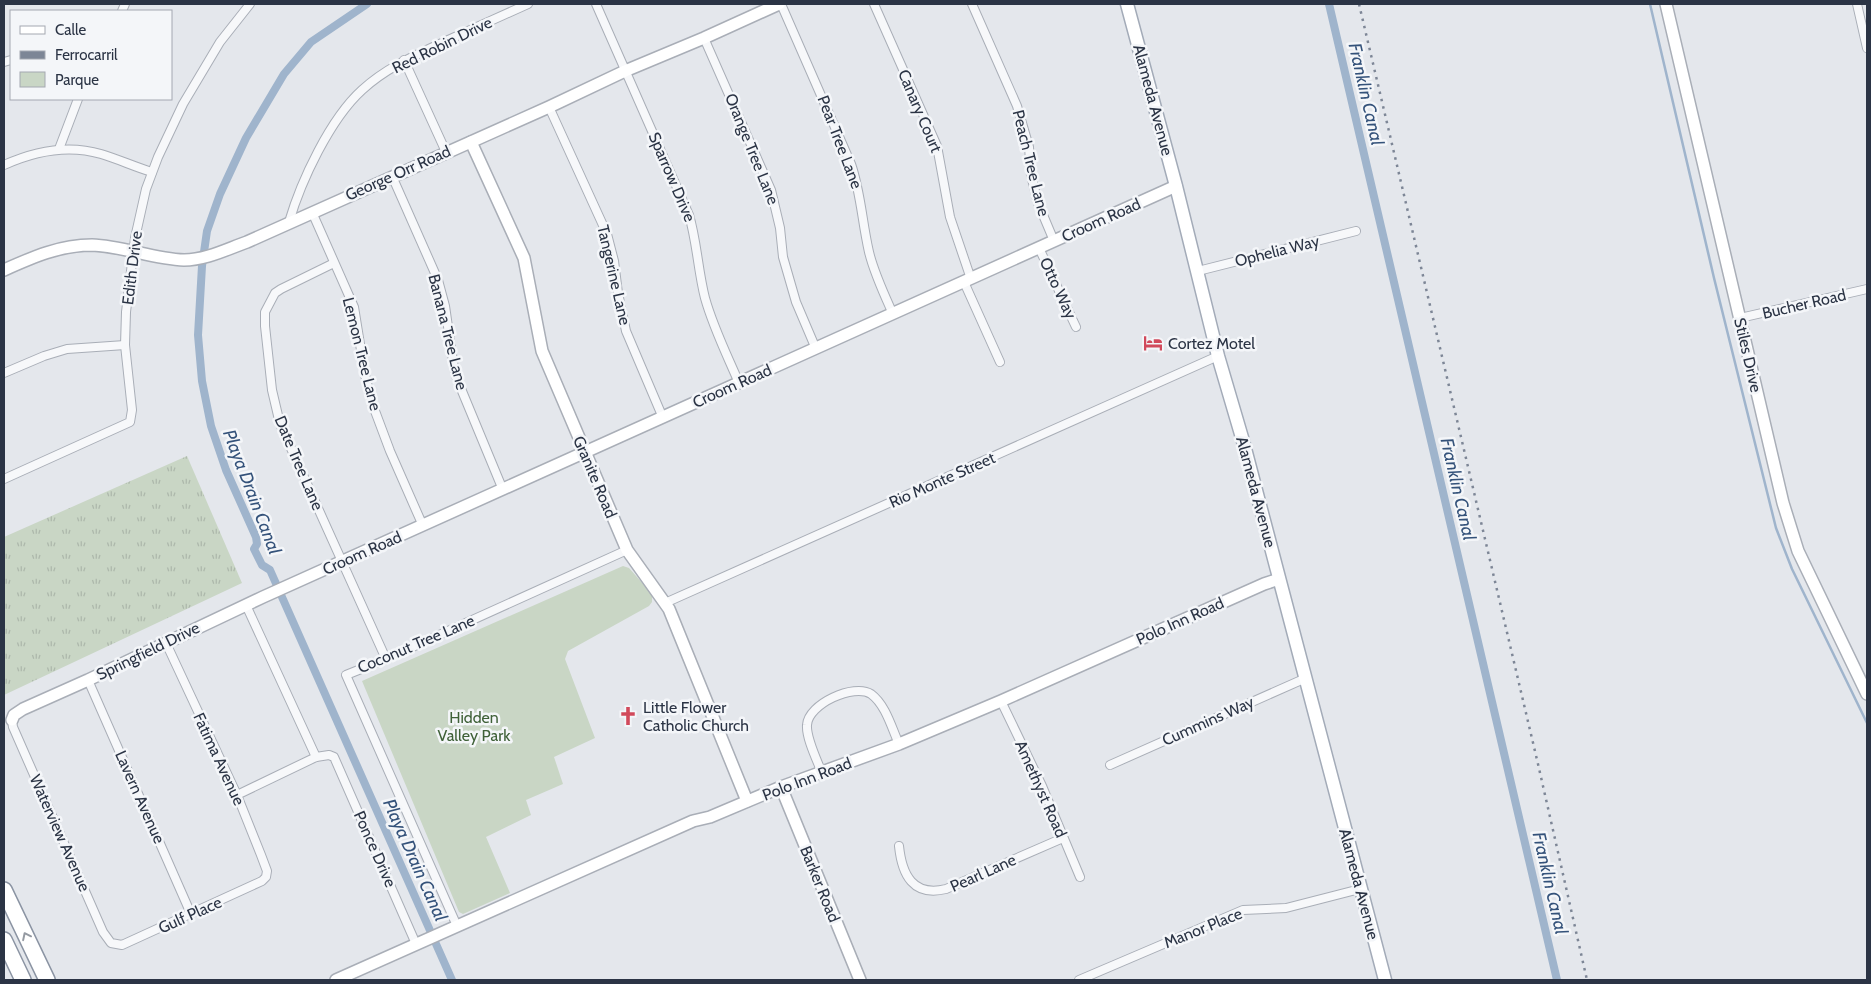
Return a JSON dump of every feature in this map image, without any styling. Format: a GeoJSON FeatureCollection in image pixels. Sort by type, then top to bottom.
{"type":"FeatureCollection","features":[{"type":"Feature","properties":{"kind":"highway"},"geometry":{"type":"LineString","coordinates":[[4,890],[47,980]]}},
{"type":"Feature","properties":{"kind":"highway"},"geometry":{"type":"LineString","coordinates":[[4,940],[23,980]]}},
{"type":"Feature","properties":{"kind":"main road","name":"Alameda Avenue"},"geometry":{"type":"LineString","coordinates":[[1127,4],[1198,271],[1218,356],[1238,421],[1385,980]]}},
{"type":"Feature","properties":{"kind":"street","name":"Edith Drive"},"geometry":{"type":"LineString","coordinates":[[4,479],[130,422],[132,410],[125,345],[126,312],[139,215],[152,172],[187,97],[220,42],[250,4]]}},
{"type":"Feature","properties":{"kind":"street","name":"Red Robin Drive"},"geometry":{"type":"LineString","coordinates":[[289,222],[300,188],[313,162],[344,111],[363,89],[404,60],[528,4]]}},
{"type":"Feature","properties":{"kind":"street","name":"Sparrow Drive"},"geometry":{"type":"LineString","coordinates":[[596,4],[689,215],[694,231],[704,296],[709,313],[739,383]]}},
{"type":"Feature","properties":{"kind":"street","name":"George Orr Road"},"geometry":{"type":"LineString","coordinates":[[4,270],[41,253],[56,249],[92,245],[176,259],[209,256],[247,242],[625,71],[780,4]]}},
{"type":"Feature","properties":{"kind":"street","name":"Pear Tree Lane"},"geometry":{"type":"LineString","coordinates":[[780,4],[851,164],[859,191],[862,223],[869,253],[893,314]]}},
{"type":"Feature","properties":{"kind":"street","name":"Canary Court"},"geometry":{"type":"LineString","coordinates":[[874,4],[937,146],[950,217],[967,280],[1000,362]]}},
{"type":"Feature","properties":{"kind":"street","name":"Peach Tree Lane"},"geometry":{"type":"LineString","coordinates":[[972,4],[1017,106],[1029,147],[1031,175],[1038,203],[1054,241]]}},
{"type":"Feature","properties":{"kind":"street","name":"Stiles Drive"},"geometry":{"type":"LineString","coordinates":[[1666,4],[1782,503],[1798,551],[1867,694]]}},
{"type":"Feature","properties":{"kind":"street"},"geometry":{"type":"LineString","coordinates":[[1857,4],[1867,48]]}},
{"type":"Feature","properties":{"kind":"street","name":"Orange Tree Lane"},"geometry":{"type":"LineString","coordinates":[[704,38],[771,190],[780,228],[783,257],[796,302],[816,349]]}},
{"type":"Feature","properties":{"kind":"street"},"geometry":{"type":"LineString","coordinates":[[404,60],[446,152]]}},
{"type":"Feature","properties":{"kind":"street"},"geometry":{"type":"LineString","coordinates":[[59,148],[78,100]]}},
{"type":"Feature","properties":{"kind":"street","name":"Tangerine Lane"},"geometry":{"type":"LineString","coordinates":[[549,107],[607,234],[614,261],[626,332],[662,418]]}},
{"type":"Feature","properties":{"kind":"street","name":"Granite Road"},"geometry":{"type":"LineString","coordinates":[[471,142],[524,258],[542,351],[626,550],[670,609],[747,801]]}},
{"type":"Feature","properties":{"kind":"street"},"geometry":{"type":"LineString","coordinates":[[4,165],[24,157],[59,148],[84,150],[101,154],[152,172]]}},
{"type":"Feature","properties":{"kind":"street","name":"Banana Tree Lane"},"geometry":{"type":"LineString","coordinates":[[392,176],[438,280],[445,306],[457,379],[503,490]]}},
{"type":"Feature","properties":{"kind":"street","name":"Croom Road"},"geometry":{"type":"LineString","coordinates":[[288,586],[1176,186]]}},
{"type":"Feature","properties":{"kind":"street","name":"Lemon Tree Lane"},"geometry":{"type":"LineString","coordinates":[[312,212],[356,316],[372,403],[390,451],[423,526]]}},
{"type":"Feature","properties":{"kind":"street","name":"Ophelia Way"},"geometry":{"type":"LineString","coordinates":[[1198,271],[1356,231]]}},
{"type":"Feature","properties":{"kind":"street","name":"Otto Way"},"geometry":{"type":"LineString","coordinates":[[1039,248],[1076,327]]}},
{"type":"Feature","properties":{"kind":"street","name":"Date Tree Lane"},"geometry":{"type":"LineString","coordinates":[[334,263],[287,285],[275,293],[265,312],[272,390],[280,424],[386,659]]}},
{"type":"Feature","properties":{"kind":"street","name":"Bucher Road"},"geometry":{"type":"LineString","coordinates":[[1740,318],[1867,289]]}},
{"type":"Feature","properties":{"kind":"street"},"geometry":{"type":"LineString","coordinates":[[4,373],[44,356],[67,349],[125,345]]}},
{"type":"Feature","properties":{"kind":"street","name":"Rio Monte Street"},"geometry":{"type":"LineString","coordinates":[[665,603],[1218,356]]}},
{"type":"Feature","properties":{"kind":"street","name":"Coconut Tree Lane"},"geometry":{"type":"LineString","coordinates":[[457,926],[346,678],[348,674],[386,659],[626,550]]}},
{"type":"Feature","properties":{"kind":"street","name":"Polo Inn Road"},"geometry":{"type":"LineString","coordinates":[[336,980],[693,821],[710,817],[781,787],[899,744],[1001,701],[1264,584],[1279,580]]}},
{"type":"Feature","properties":{"kind":"street","name":"Springfield Drive"},"geometry":{"type":"LineString","coordinates":[[12,720],[14,715],[23,708],[88,680],[246,604],[288,586]]}},
{"type":"Feature","properties":{"kind":"street"},"geometry":{"type":"LineString","coordinates":[[237,795],[316,757],[246,604]]}},
{"type":"Feature","properties":{"kind":"street","name":"Fatima Avenue"},"geometry":{"type":"LineString","coordinates":[[166,643],[237,795],[267,871],[266,877]]}},
{"type":"Feature","properties":{"kind":"street","name":"Cummins Way"},"geometry":{"type":"LineString","coordinates":[[1110,765],[1306,678]]}},
{"type":"Feature","properties":{"kind":"street","name":"Lavern Avenue"},"geometry":{"type":"LineString","coordinates":[[88,680],[192,914]]}},
{"type":"Feature","properties":{"kind":"street"},"geometry":{"type":"LineString","coordinates":[[822,773],[808,733],[807,722],[809,716],[816,708],[846,693],[859,690],[874,696],[882,707],[899,744]]}},
{"type":"Feature","properties":{"kind":"street","name":"Amethyst Road"},"geometry":{"type":"LineString","coordinates":[[1001,701],[1042,786],[1080,877]]}},
{"type":"Feature","properties":{"kind":"street","name":"Waterview Avenue"},"geometry":{"type":"LineString","coordinates":[[12,720],[13,727],[103,932],[111,943]]}},
{"type":"Feature","properties":{"kind":"street","name":"Ponce Drive"},"geometry":{"type":"LineString","coordinates":[[316,757],[331,756],[336,760],[419,943]]}},
{"type":"Feature","properties":{"kind":"street","name":"Barker Road"},"geometry":{"type":"LineString","coordinates":[[781,787],[860,980]]}},
{"type":"Feature","properties":{"kind":"street","name":"Pearl Lane"},"geometry":{"type":"LineString","coordinates":[[899,846],[901,862],[907,878],[922,888],[934,892],[946,889],[1063,838]]}},
{"type":"Feature","properties":{"kind":"street","name":"Gulf Place"},"geometry":{"type":"LineString","coordinates":[[111,943],[122,945],[262,881],[266,877]]}},
{"type":"Feature","properties":{"kind":"street","name":"Manor Place"},"geometry":{"type":"LineString","coordinates":[[1079,980],[1243,910],[1286,908],[1335,897],[1360,889]]}},
{"type":"Feature","properties":{"kind":"green space"},"geometry":{"type":"Polygon","coordinates":[[[187,456],[242,583],[4,695],[4,537],[187,456]]]}},
{"type":"Feature","properties":{"kind":"green space","name":"Hidden Valley Park"},"geometry":{"type":"Polygon","coordinates":[[[623,566],[629,568],[652,594],[652,602],[649,606],[568,651],[565,659],[595,738],[554,757],[563,784],[526,800],[531,815],[486,837],[510,893],[463,914],[459,912],[362,681],[623,566]]]}},
{"type":"Feature","properties":{"kind":"waterway","name":"Playa Drain Canal"},"geometry":{"type":"LineString","coordinates":[[367,4],[311,42],[284,74],[246,138],[220,194],[207,231],[202,266],[198,335],[202,381],[211,426],[226,470],[256,537],[257,544],[254,549],[262,565],[270,570],[452,980]]}},
{"type":"Feature","properties":{"kind":"waterway","name":"Franklin Canal"},"geometry":{"type":"LineString","coordinates":[[1329,4],[1557,980]]}},
{"type":"Feature","properties":{"kind":"waterway"},"geometry":{"type":"LineString","coordinates":[[1650,4],[1714,278],[1776,528],[1792,569],[1867,723]]}},
{"type":"Feature","properties":{"kind":"railway"},"geometry":{"type":"LineString","coordinates":[[1359,4],[1587,980]]}},
{"type":"Feature","properties":{"kind":"place","name":"Cortez Motel"},"geometry":{"type":"Point","coordinates":[1153,343]}},
{"type":"Feature","properties":{"kind":"place","name":"Little Flower Catholic Church"},"geometry":{"type":"Point","coordinates":[628,716]}}]}
